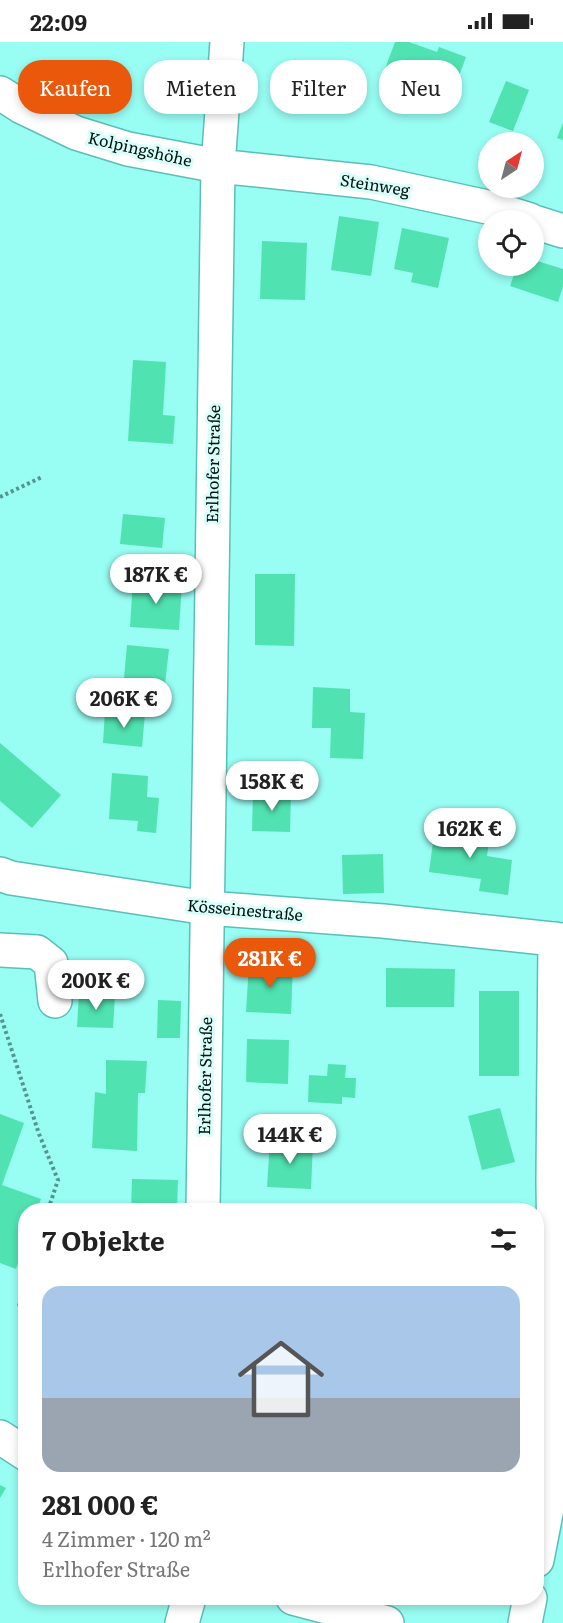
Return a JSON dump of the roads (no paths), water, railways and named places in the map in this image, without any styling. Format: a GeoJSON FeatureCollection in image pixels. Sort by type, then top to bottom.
{"type":"FeatureCollection","features":[{"type":"Feature","properties":{"kind":"street","name":"Erlhofer Straße"},"geometry":{"type":"LineString","coordinates":[[203,1203],[218,166],[231,44]]}},
{"type":"Feature","properties":{"kind":"street","name":"Kolpingshöhe"},"geometry":{"type":"LineString","coordinates":[[0,93],[22,107],[76,134],[128,149],[218,166]]}},
{"type":"Feature","properties":{"kind":"street","name":"Steinweg"},"geometry":{"type":"LineString","coordinates":[[218,166],[371,182],[498,210]]}},
{"type":"Feature","properties":{"kind":"street","name":"Steinweg"},"geometry":{"type":"LineString","coordinates":[[544,225],[563,231]]}},
{"type":"Feature","properties":{"kind":"street","name":"Kösseinestraße"},"geometry":{"type":"LineString","coordinates":[[0,874],[11,878],[207,908],[382,921],[559,940]]}},
{"type":"Feature","properties":{"kind":"street"},"geometry":{"type":"LineString","coordinates":[[544,1524],[557,1456],[553,1182],[559,940]]}},
{"type":"Feature","properties":{"kind":"street"},"geometry":{"type":"LineString","coordinates":[[0,950],[37,952],[51,963],[55,1001]]}},
{"type":"Feature","properties":{"kind":"street"},"geometry":{"type":"LineString","coordinates":[[0,1437],[18,1449]]}},
{"type":"Feature","properties":{"kind":"street"},"geometry":{"type":"LineString","coordinates":[[182,1623],[187,1605]]}},
{"type":"Feature","properties":{"kind":"street"},"geometry":{"type":"LineString","coordinates":[[319,1605],[387,1623]]}},
{"type":"Feature","properties":{"kind":"street"},"geometry":{"type":"LineString","coordinates":[[525,1623],[529,1605]]}}]}
